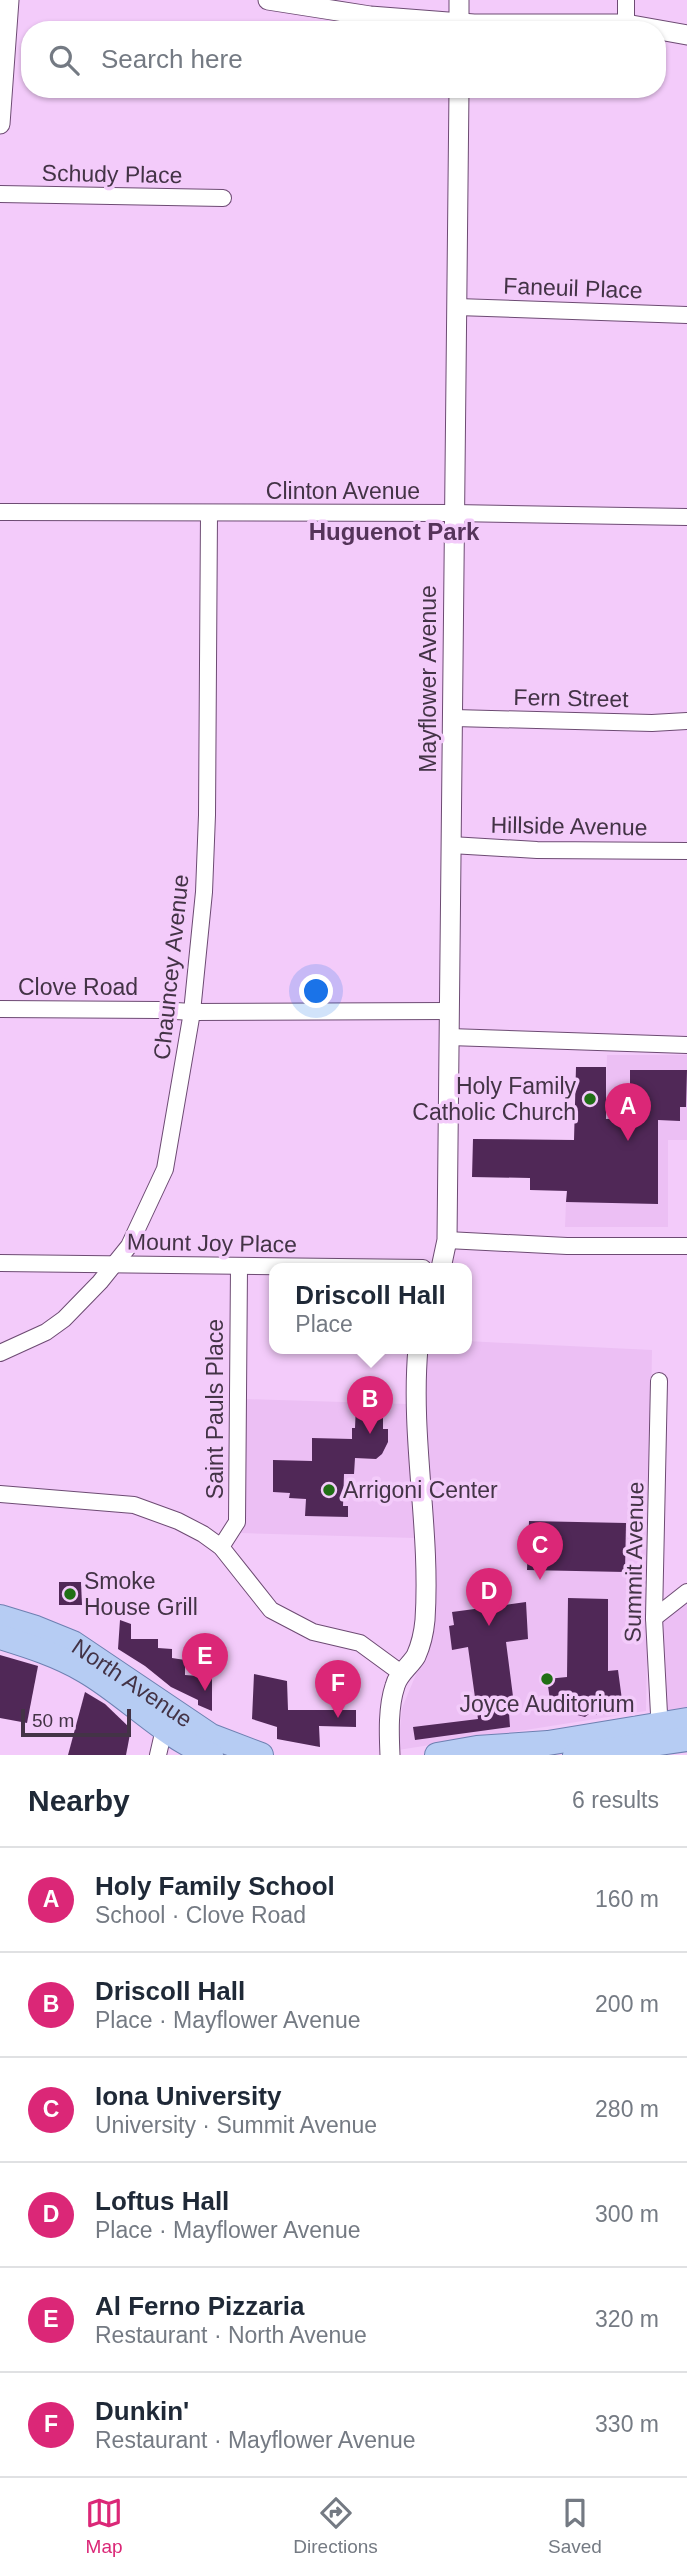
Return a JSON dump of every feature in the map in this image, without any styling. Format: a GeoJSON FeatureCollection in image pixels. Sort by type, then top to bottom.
{"type":"FeatureCollection","features":[{"type":"Feature","properties":{"kind":"main road","name":"North Avenue"},"geometry":{"type":"LineString","coordinates":[[0,1617],[73,1643],[211,1755]]}},
{"type":"Feature","properties":{"kind":"main road","name":"North Avenue"},"geometry":{"type":"LineString","coordinates":[[0,1636],[53,1654],[85,1671],[133,1704],[170,1721],[261,1755]]}},
{"type":"Feature","properties":{"kind":"main road"},"geometry":{"type":"LineString","coordinates":[[575,1755],[660,1733],[687,1720]]}},
{"type":"Feature","properties":{"kind":"main road"},"geometry":{"type":"LineString","coordinates":[[437,1755],[477,1748],[548,1749],[660,1733],[687,1739]]}},
{"type":"Feature","properties":{"kind":"street"},"geometry":{"type":"LineString","coordinates":[[0,124],[9,0]]}},
{"type":"Feature","properties":{"kind":"street"},"geometry":{"type":"LineString","coordinates":[[268,0],[410,21]]}},
{"type":"Feature","properties":{"kind":"street"},"geometry":{"type":"LineString","coordinates":[[459,0],[459,21]]}},
{"type":"Feature","properties":{"kind":"street"},"geometry":{"type":"LineString","coordinates":[[626,0],[626,21]]}},
{"type":"Feature","properties":{"kind":"street"},"geometry":{"type":"LineString","coordinates":[[666,31],[687,35]]}},
{"type":"Feature","properties":{"kind":"street","name":"Mayflower Avenue"},"geometry":{"type":"LineString","coordinates":[[434,1263],[447,1240],[458,98]]}},
{"type":"Feature","properties":{"kind":"street","name":"Schudy Place"},"geometry":{"type":"LineString","coordinates":[[0,194],[223,198]]}},
{"type":"Feature","properties":{"kind":"street","name":"Faneuil Place"},"geometry":{"type":"LineString","coordinates":[[457,307],[687,315]]}},
{"type":"Feature","properties":{"kind":"street","name":"Clinton Avenue"},"geometry":{"type":"LineString","coordinates":[[0,512],[454,513],[687,517]]}},
{"type":"Feature","properties":{"kind":"street","name":"Chauncey Avenue"},"geometry":{"type":"LineString","coordinates":[[0,1353],[46,1332],[64,1319],[100,1282],[129,1246],[165,1169],[192,1012],[204,892],[207,828],[209,514]]}},
{"type":"Feature","properties":{"kind":"street","name":"Fern Street"},"geometry":{"type":"LineString","coordinates":[[454,718],[652,723],[687,721]]}},
{"type":"Feature","properties":{"kind":"street","name":"Hillside Avenue"},"geometry":{"type":"LineString","coordinates":[[451,845],[537,850],[687,851]]}},
{"type":"Feature","properties":{"kind":"street","name":"Clove Road"},"geometry":{"type":"LineString","coordinates":[[0,1009],[192,1012],[449,1011]]}},
{"type":"Feature","properties":{"kind":"street"},"geometry":{"type":"LineString","coordinates":[[449,1037],[687,1045]]}},
{"type":"Feature","properties":{"kind":"street"},"geometry":{"type":"LineString","coordinates":[[447,1240],[567,1246],[687,1246]]}},
{"type":"Feature","properties":{"kind":"street","name":"Mount Joy Place"},"geometry":{"type":"LineString","coordinates":[[0,1263],[269,1267]]}},
{"type":"Feature","properties":{"kind":"street","name":"Saint Pauls Place"},"geometry":{"type":"LineString","coordinates":[[221,1547],[237,1522],[239,1267]]}},
{"type":"Feature","properties":{"kind":"street"},"geometry":{"type":"LineString","coordinates":[[390,1755],[391,1711],[395,1685],[416,1655],[425,1618],[416,1414],[418,1354]]}},
{"type":"Feature","properties":{"kind":"street","name":"Summit Avenue"},"geometry":{"type":"LineString","coordinates":[[659,1381],[654,1618],[660,1733]]}},
{"type":"Feature","properties":{"kind":"street"},"geometry":{"type":"LineString","coordinates":[[0,1494],[134,1504],[178,1521],[221,1547],[259,1598],[271,1609],[313,1632],[360,1643],[401,1673]]}},
{"type":"Feature","properties":{"kind":"street"},"geometry":{"type":"LineString","coordinates":[[654,1618],[687,1592]]}},
{"type":"Feature","properties":{"kind":"street"},"geometry":{"type":"LineString","coordinates":[[158,1755],[170,1721]]}},
{"type":"Feature","properties":{"kind":"shaded area"},"geometry":{"type":"Polygon","coordinates":[[[607,1055],[687,1055],[687,1140],[668,1140],[668,1227],[565,1227],[567,1177],[605,1131],[607,1055]]]}},
{"type":"Feature","properties":{"kind":"shaded area"},"geometry":{"type":"Polygon","coordinates":[[[472,1341],[652,1350],[646,1711],[398,1750],[402,1708],[422,1660],[424,1354],[472,1354],[472,1341]]]}},
{"type":"Feature","properties":{"kind":"shaded area"},"geometry":{"type":"Polygon","coordinates":[[[243,1399],[407,1404],[415,1538],[240,1533],[243,1399]]]}},
{"type":"Feature","properties":{"kind":"shaded area"},"geometry":{"type":"Polygon","coordinates":[[[687,1600],[687,1713],[664,1716],[661,1621],[687,1600]]]}},
{"type":"Feature","properties":{"kind":"building"},"geometry":{"type":"Polygon","coordinates":[[[576,1067],[606,1067],[606,1119],[630,1118],[630,1070],[687,1070],[686,1107],[680,1107],[680,1121],[658,1120],[658,1204],[566,1202],[567,1191],[530,1190],[530,1178],[472,1177],[473,1139],[574,1140],[576,1067]]]}},
{"type":"Feature","properties":{"kind":"building"},"geometry":{"type":"Polygon","coordinates":[[[356,1405],[383,1405],[383,1429],[388,1429],[388,1442],[376,1459],[355,1458],[354,1474],[344,1474],[343,1506],[348,1506],[348,1517],[305,1516],[306,1499],[289,1498],[290,1493],[273,1492],[273,1460],[312,1461],[312,1438],[352,1439],[356,1405]]]}},
{"type":"Feature","properties":{"kind":"building"},"geometry":{"type":"Polygon","coordinates":[[[529,1521],[626,1523],[625,1572],[527,1570],[529,1521]]]}},
{"type":"Feature","properties":{"kind":"building","name":"Smoke House Grill"},"geometry":{"type":"Polygon","coordinates":[[[59,1582],[81,1582],[82,1605],[59,1605],[59,1582]]]}},
{"type":"Feature","properties":{"kind":"building"},"geometry":{"type":"Polygon","coordinates":[[[568,1598],[608,1599],[608,1671],[618,1670],[622,1700],[618,1700],[619,1713],[596,1715],[593,1711],[585,1717],[566,1712],[552,1714],[547,1679],[567,1677],[568,1598]]]}},
{"type":"Feature","properties":{"kind":"building"},"geometry":{"type":"Polygon","coordinates":[[[526,1602],[528,1639],[506,1642],[515,1712],[509,1713],[510,1727],[415,1740],[413,1727],[478,1719],[468,1647],[452,1650],[449,1626],[454,1625],[452,1612],[526,1602]]]}},
{"type":"Feature","properties":{"kind":"building"},"geometry":{"type":"Polygon","coordinates":[[[120,1620],[131,1624],[131,1639],[158,1639],[158,1648],[172,1649],[172,1658],[185,1660],[185,1675],[212,1677],[212,1711],[198,1705],[198,1700],[171,1687],[118,1649],[120,1620]]]}},
{"type":"Feature","properties":{"kind":"building"},"geometry":{"type":"Polygon","coordinates":[[[0,1655],[38,1666],[27,1723],[0,1718],[0,1655]]]}},
{"type":"Feature","properties":{"kind":"building"},"geometry":{"type":"Polygon","coordinates":[[[254,1674],[287,1681],[288,1710],[356,1710],[356,1727],[319,1726],[320,1747],[277,1739],[277,1727],[252,1719],[254,1674]]]}},
{"type":"Feature","properties":{"kind":"building"},"geometry":{"type":"Polygon","coordinates":[[[85,1692],[105,1704],[131,1729],[126,1755],[68,1755],[85,1692]]]}},
{"type":"Feature","properties":{"kind":"place","name":"Holy Family Catholic Church"},"geometry":{"type":"Point","coordinates":[590,1099]}},
{"type":"Feature","properties":{"kind":"place","name":"Holy Family School"},"geometry":{"type":"Point","coordinates":[628,1141]}},
{"type":"Feature","properties":{"kind":"place","name":"Driscoll Hall"},"geometry":{"type":"Point","coordinates":[370,1434]}},
{"type":"Feature","properties":{"kind":"place","name":"Arrigoni Center"},"geometry":{"type":"Point","coordinates":[329,1490]}},
{"type":"Feature","properties":{"kind":"place","name":"Iona University"},"geometry":{"type":"Point","coordinates":[540,1580]}},
{"type":"Feature","properties":{"kind":"place","name":"Smoke House Grill"},"geometry":{"type":"Point","coordinates":[70,1594]}},
{"type":"Feature","properties":{"kind":"place","name":"Loftus Hall"},"geometry":{"type":"Point","coordinates":[489,1626]}},
{"type":"Feature","properties":{"kind":"place","name":"Joyce Auditorium"},"geometry":{"type":"Point","coordinates":[547,1679]}},
{"type":"Feature","properties":{"kind":"place","name":"Al Ferno Pizzaria"},"geometry":{"type":"Point","coordinates":[205,1691]}},
{"type":"Feature","properties":{"kind":"place","name":"Dunkin'"},"geometry":{"type":"Point","coordinates":[338,1718]}},
{"type":"Feature","properties":{"kind":"district","name":"Huguenot Park"},"geometry":{"type":"Point","coordinates":[394,531]}}]}
